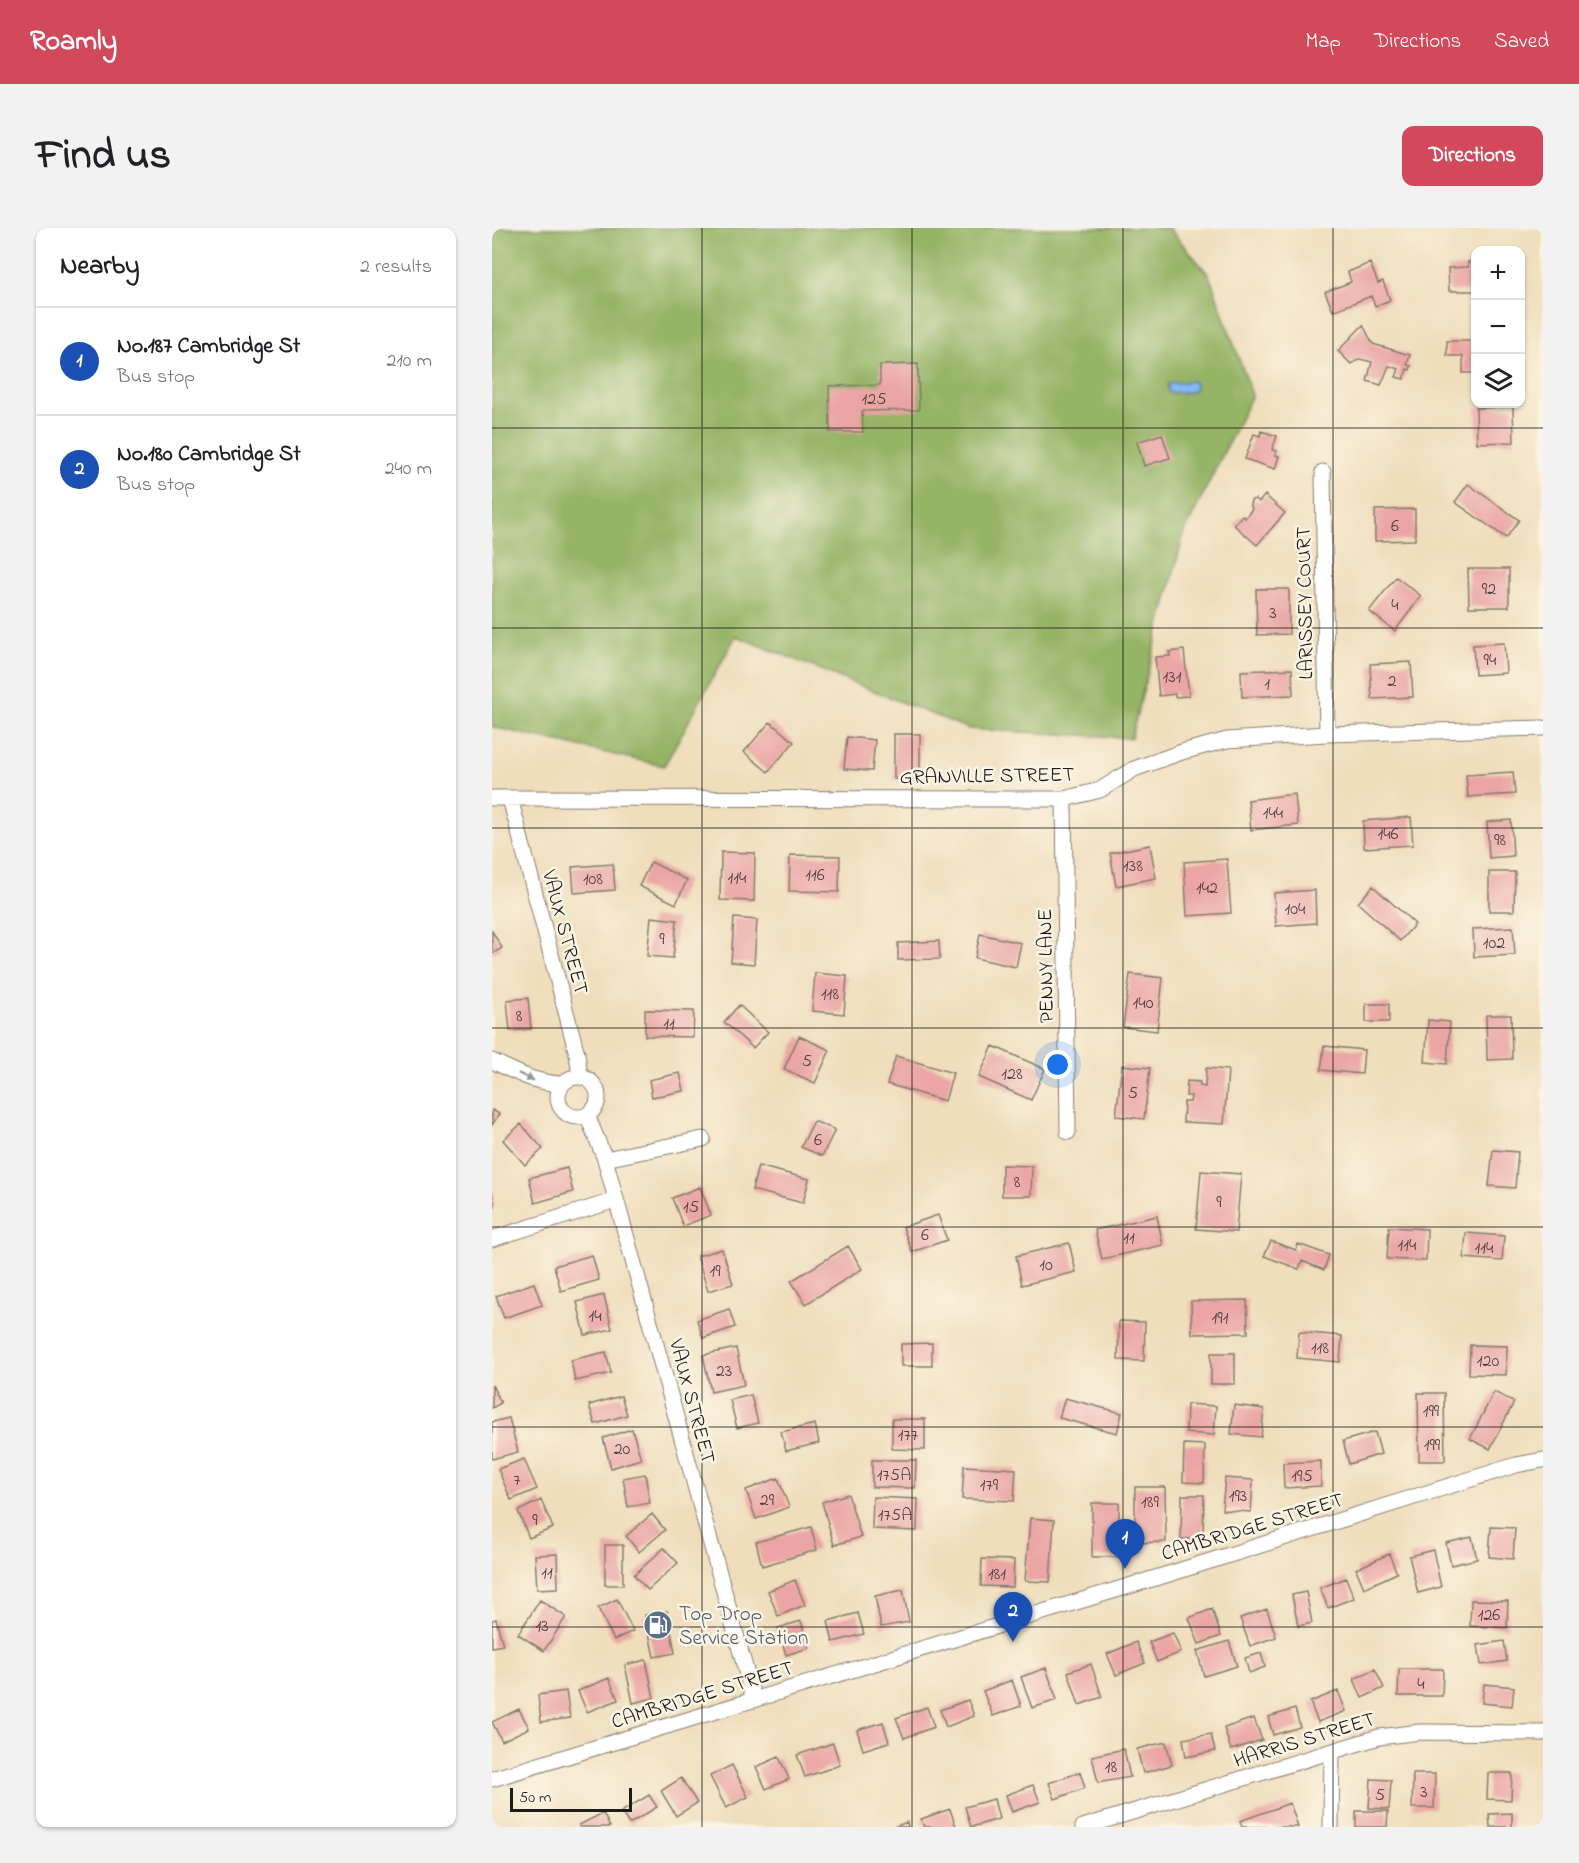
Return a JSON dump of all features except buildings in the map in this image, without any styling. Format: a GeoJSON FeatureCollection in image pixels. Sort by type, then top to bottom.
{"type":"FeatureCollection","features":[{"type":"Feature","properties":{"kind":"street","name":"LARISSEY COURT"},"geometry":{"type":"LineString","coordinates":[[1323,472],[1327,734]]}},
{"type":"Feature","properties":{"kind":"street","name":"GRANVILLE STREET"},"geometry":{"type":"LineString","coordinates":[[492,798],[1064,799],[1100,790],[1134,770],[1182,752],[1227,740],[1327,734],[1543,728]]}},
{"type":"Feature","properties":{"kind":"street","name":"VAUX STREET"},"geometry":{"type":"LineString","coordinates":[[510,798],[577,1054],[580,1076]]}},
{"type":"Feature","properties":{"kind":"street","name":"PENNY LANE"},"geometry":{"type":"LineString","coordinates":[[1064,799],[1068,1132]]}},
{"type":"Feature","properties":{"kind":"street"},"geometry":{"type":"LineString","coordinates":[[492,1061],[528,1079],[562,1084]]}},
{"type":"Feature","properties":{"kind":"street"},"geometry":{"type":"LineString","coordinates":[[580,1076],[592,1082],[598,1093],[596,1106],[587,1115],[573,1117],[562,1110],[557,1097],[562,1084],[567,1079],[580,1076]]}},
{"type":"Feature","properties":{"kind":"street","name":"VAUX STREET"},"geometry":{"type":"LineString","coordinates":[[587,1115],[605,1159],[754,1700]]}},
{"type":"Feature","properties":{"kind":"street"},"geometry":{"type":"LineString","coordinates":[[605,1159],[704,1138]]}},
{"type":"Feature","properties":{"kind":"street"},"geometry":{"type":"LineString","coordinates":[[492,1239],[616,1200]]}},
{"type":"Feature","properties":{"kind":"street","name":"CAMBRIDGE STREET"},"geometry":{"type":"LineString","coordinates":[[492,1779],[1516,1465],[1543,1460]]}},
{"type":"Feature","properties":{"kind":"street","name":"HARRIS STREET"},"geometry":{"type":"LineString","coordinates":[[1083,1827],[1379,1737],[1420,1732],[1543,1732]]}},
{"type":"Feature","properties":{"kind":"street"},"geometry":{"type":"LineString","coordinates":[[1331,1827],[1332,1752]]}},
{"type":"Feature","properties":{"kind":"green space"},"geometry":{"type":"Polygon","coordinates":[[[492,228],[1169,228],[1209,275],[1252,395],[1184,533],[1131,738],[969,729],[736,636],[664,766],[492,727],[492,228]]]}},
{"type":"Feature","properties":{"kind":"water"},"geometry":{"type":"Polygon","coordinates":[[[1191,381],[1196,387],[1192,392],[1171,393],[1168,391],[1168,384],[1191,381]]]}},
{"type":"Feature","properties":{"kind":"place","name":"No.187 Cambridge St"},"geometry":{"type":"Point","coordinates":[1125,1569]}},
{"type":"Feature","properties":{"kind":"place","name":"Top Drop Service Station"},"geometry":{"type":"Point","coordinates":[658,1625]}},
{"type":"Feature","properties":{"kind":"place","name":"No.180 Cambridge St"},"geometry":{"type":"Point","coordinates":[1013,1642]}}]}
